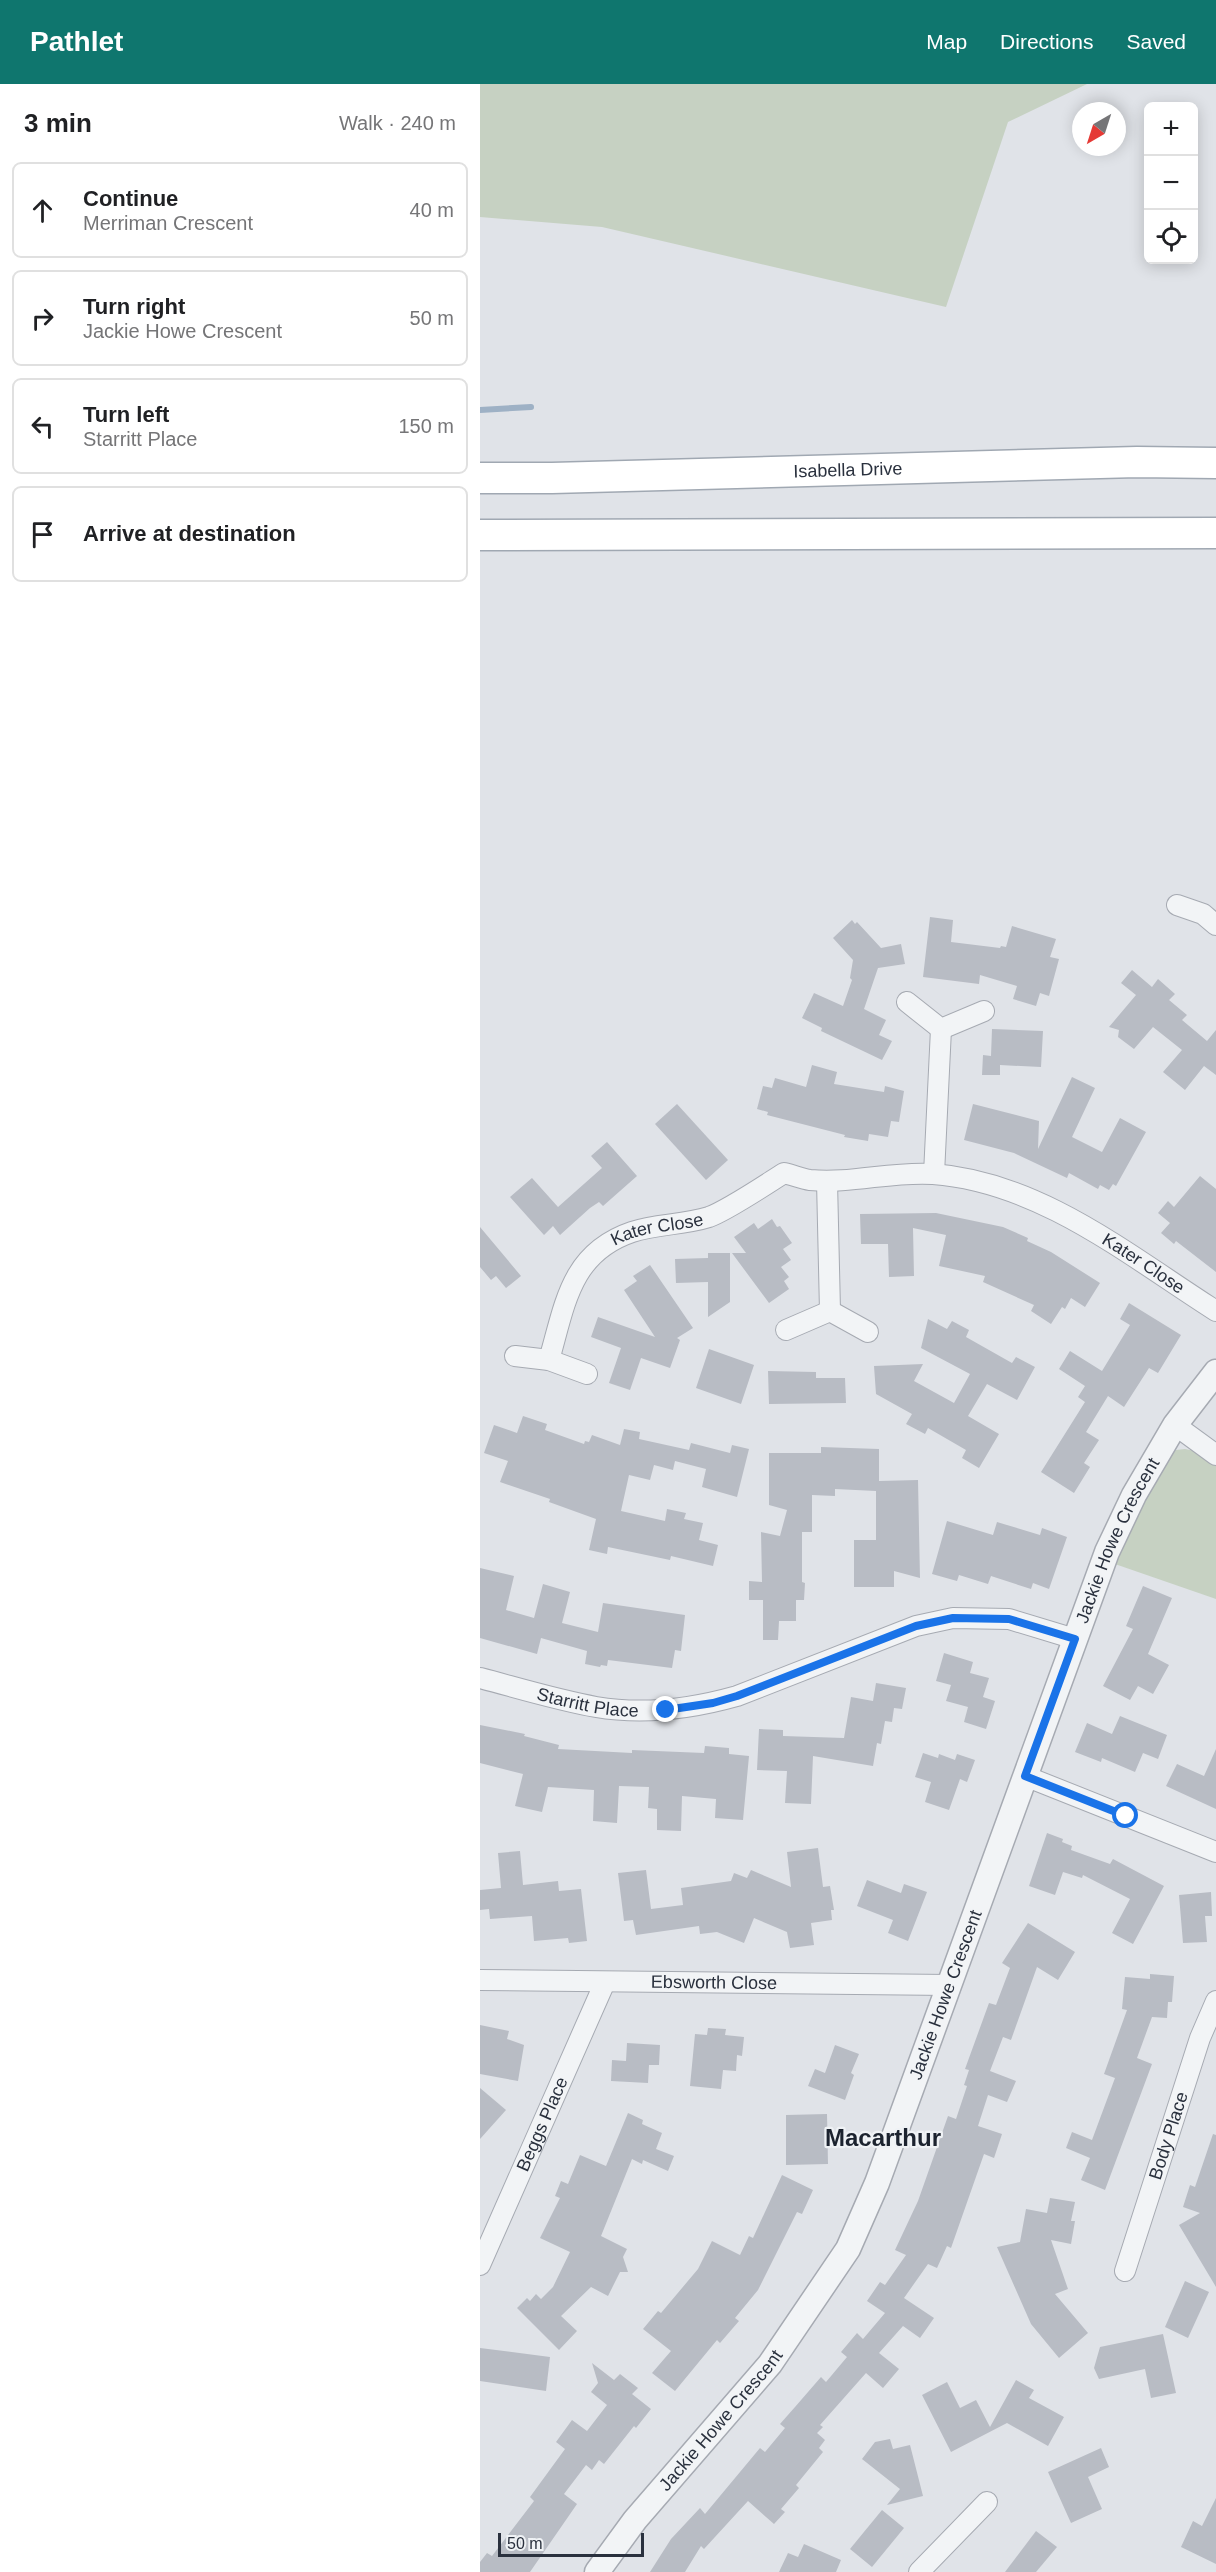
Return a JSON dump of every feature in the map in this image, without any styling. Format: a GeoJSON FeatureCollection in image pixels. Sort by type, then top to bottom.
{"type":"FeatureCollection","features":[{"type":"Feature","properties":{"kind":"main road","name":"Isabella Drive"},"geometry":{"type":"LineString","coordinates":[[480,478],[1137,462],[1216,463]]}},
{"type":"Feature","properties":{"kind":"main road"},"geometry":{"type":"LineString","coordinates":[[480,535],[1216,533]]}},
{"type":"Feature","properties":{"kind":"street"},"geometry":{"type":"LineString","coordinates":[[1177,904],[1203,914],[1216,925]]}},
{"type":"Feature","properties":{"kind":"street"},"geometry":{"type":"LineString","coordinates":[[907,1002],[941,1029]]}},
{"type":"Feature","properties":{"kind":"street"},"geometry":{"type":"LineString","coordinates":[[941,1029],[984,1011]]}},
{"type":"Feature","properties":{"kind":"street"},"geometry":{"type":"LineString","coordinates":[[934,1174],[941,1029]]}},
{"type":"Feature","properties":{"kind":"street","name":"Kater Close"},"geometry":{"type":"LineString","coordinates":[[549,1360],[571,1284],[587,1261],[609,1243],[633,1232],[687,1223],[712,1216],[784,1173],[808,1180],[827,1181],[909,1173],[934,1174],[984,1182],[1031,1197],[1074,1220],[1216,1311]]}},
{"type":"Feature","properties":{"kind":"street"},"geometry":{"type":"LineString","coordinates":[[827,1181],[830,1311]]}},
{"type":"Feature","properties":{"kind":"street"},"geometry":{"type":"LineString","coordinates":[[786,1330],[830,1311]]}},
{"type":"Feature","properties":{"kind":"street"},"geometry":{"type":"LineString","coordinates":[[830,1311],[868,1332]]}},
{"type":"Feature","properties":{"kind":"street"},"geometry":{"type":"LineString","coordinates":[[515,1356],[549,1360],[587,1374]]}},
{"type":"Feature","properties":{"kind":"street","name":"Jackie Howe Crescent"},"geometry":{"type":"LineString","coordinates":[[597,2572],[635,2520],[770,2364],[848,2249],[877,2183],[1107,1552],[1134,1495],[1175,1425],[1216,1372]]}},
{"type":"Feature","properties":{"kind":"street"},"geometry":{"type":"LineString","coordinates":[[1175,1425],[1216,1455]]}},
{"type":"Feature","properties":{"kind":"street","name":"Starritt Place"},"geometry":{"type":"LineString","coordinates":[[480,1678],[596,1707],[642,1711],[666,1710],[713,1703],[737,1696],[916,1626],[953,1618],[1009,1619],[1075,1639]]}},
{"type":"Feature","properties":{"kind":"street"},"geometry":{"type":"LineString","coordinates":[[1025,1776],[1216,1852]]}},
{"type":"Feature","properties":{"kind":"street","name":"Ebsworth Close"},"geometry":{"type":"LineString","coordinates":[[480,1980],[949,1985]]}},
{"type":"Feature","properties":{"kind":"street","name":"Beggs Place"},"geometry":{"type":"LineString","coordinates":[[480,2265],[605,1982]]}},
{"type":"Feature","properties":{"kind":"street","name":"Body Place"},"geometry":{"type":"LineString","coordinates":[[1125,2271],[1200,2038],[1216,2001]]}},
{"type":"Feature","properties":{"kind":"street"},"geometry":{"type":"LineString","coordinates":[[919,2572],[987,2502]]}},
{"type":"Feature","properties":{"kind":"green space"},"geometry":{"type":"Polygon","coordinates":[[[480,84],[1087,84],[1008,122],[946,307],[602,227],[480,217],[480,84]]]}},
{"type":"Feature","properties":{"kind":"green space"},"geometry":{"type":"Polygon","coordinates":[[[1176,1450],[1195,1451],[1216,1466],[1216,1599],[1112,1563],[1167,1456],[1176,1450]]]}},
{"type":"Feature","properties":{"kind":"building"},"geometry":{"type":"Polygon","coordinates":[[[930,917],[953,920],[951,942],[1006,947],[1012,926],[1056,939],[1050,957],[1059,959],[1049,996],[1040,993],[1036,1006],[1013,999],[1017,986],[980,975],[979,984],[923,977],[930,917]]]}},
{"type":"Feature","properties":{"kind":"building"},"geometry":{"type":"Polygon","coordinates":[[[852,920],[855,924],[857,922],[881,948],[901,944],[905,964],[878,968],[864,1009],[886,1020],[879,1035],[892,1041],[882,1060],[821,1031],[822,1028],[802,1018],[814,993],[843,1006],[852,980],[850,978],[853,960],[833,938],[852,920]]]}},
{"type":"Feature","properties":{"kind":"building"},"geometry":{"type":"Polygon","coordinates":[[[1132,970],[1152,987],[1158,979],[1175,994],[1169,1000],[1187,1015],[1182,1020],[1207,1041],[1216,1030],[1216,1075],[1204,1066],[1185,1090],[1163,1072],[1182,1050],[1153,1027],[1134,1049],[1118,1037],[1119,1030],[1109,1027],[1136,995],[1121,983],[1132,970]]]}},
{"type":"Feature","properties":{"kind":"building"},"geometry":{"type":"Polygon","coordinates":[[[992,1029],[1043,1031],[1041,1067],[1000,1065],[1000,1075],[982,1075],[983,1055],[991,1056],[992,1029]]]}},
{"type":"Feature","properties":{"kind":"building"},"geometry":{"type":"Polygon","coordinates":[[[812,1065],[837,1072],[834,1084],[884,1092],[885,1086],[904,1091],[899,1122],[891,1121],[888,1137],[869,1134],[868,1141],[844,1137],[845,1135],[767,1115],[768,1112],[757,1109],[763,1086],[772,1088],[775,1078],[806,1087],[812,1065]]]}},
{"type":"Feature","properties":{"kind":"building"},"geometry":{"type":"Polygon","coordinates":[[[1072,1077],[1095,1088],[1072,1137],[1102,1152],[1120,1118],[1146,1132],[1116,1186],[1113,1184],[1109,1190],[1100,1185],[1098,1189],[1069,1173],[1067,1178],[1014,1153],[964,1140],[973,1104],[1039,1121],[1038,1149],[1072,1077]]]}},
{"type":"Feature","properties":{"kind":"building"},"geometry":{"type":"Polygon","coordinates":[[[677,1104],[728,1160],[706,1180],[655,1124],[677,1104]]]}},
{"type":"Feature","properties":{"kind":"building"},"geometry":{"type":"Polygon","coordinates":[[[607,1142],[637,1176],[603,1206],[599,1202],[590,1208],[560,1235],[553,1226],[544,1235],[510,1197],[532,1178],[558,1207],[602,1168],[591,1156],[607,1142]]]}},
{"type":"Feature","properties":{"kind":"building"},"geometry":{"type":"Polygon","coordinates":[[[1200,1176],[1216,1189],[1216,1272],[1176,1241],[1174,1244],[1161,1233],[1170,1223],[1158,1213],[1168,1201],[1174,1207],[1200,1176]]]}},
{"type":"Feature","properties":{"kind":"building"},"geometry":{"type":"Polygon","coordinates":[[[936,1213],[1003,1227],[1028,1238],[1027,1241],[1051,1252],[1100,1283],[1085,1307],[1071,1298],[1065,1309],[1062,1307],[1051,1324],[1031,1311],[1034,1305],[983,1282],[985,1276],[939,1266],[946,1235],[913,1228],[914,1276],[889,1277],[888,1244],[861,1244],[860,1214],[936,1213]]]}},
{"type":"Feature","properties":{"kind":"building"},"geometry":{"type":"Polygon","coordinates":[[[772,1219],[792,1243],[783,1249],[791,1260],[781,1267],[789,1277],[784,1281],[789,1289],[769,1303],[732,1253],[746,1253],[734,1237],[754,1223],[758,1229],[772,1219]]]}},
{"type":"Feature","properties":{"kind":"building"},"geometry":{"type":"Polygon","coordinates":[[[480,1227],[521,1276],[506,1288],[496,1276],[491,1280],[480,1267],[480,1227]]]}},
{"type":"Feature","properties":{"kind":"building"},"geometry":{"type":"Polygon","coordinates":[[[708,1253],[730,1253],[730,1302],[708,1317],[708,1282],[676,1283],[675,1259],[708,1258],[708,1253]]]}},
{"type":"Feature","properties":{"kind":"building"},"geometry":{"type":"Polygon","coordinates":[[[650,1265],[693,1328],[677,1338],[680,1340],[670,1368],[641,1358],[630,1390],[609,1383],[621,1348],[591,1337],[598,1317],[655,1337],[624,1290],[637,1281],[633,1276],[650,1265]]]}},
{"type":"Feature","properties":{"kind":"building"},"geometry":{"type":"Polygon","coordinates":[[[1129,1303],[1181,1335],[1158,1373],[1149,1368],[1124,1407],[1108,1396],[1086,1432],[1099,1440],[1084,1463],[1090,1467],[1074,1493],[1041,1472],[1085,1402],[1078,1397],[1085,1386],[1059,1369],[1070,1351],[1102,1371],[1130,1325],[1120,1319],[1129,1303]]]}},
{"type":"Feature","properties":{"kind":"building"},"geometry":{"type":"Polygon","coordinates":[[[928,1319],[947,1329],[952,1321],[969,1330],[966,1337],[1012,1363],[1016,1357],[1035,1367],[1017,1400],[987,1384],[968,1416],[999,1434],[979,1468],[962,1458],[966,1450],[928,1428],[925,1434],[906,1424],[912,1414],[876,1394],[874,1366],[923,1364],[914,1381],[954,1403],[970,1374],[921,1348],[928,1319]]]}},
{"type":"Feature","properties":{"kind":"building"},"geometry":{"type":"Polygon","coordinates":[[[709,1349],[754,1365],[741,1404],[696,1388],[709,1349]]]}},
{"type":"Feature","properties":{"kind":"building"},"geometry":{"type":"Polygon","coordinates":[[[768,1371],[816,1372],[816,1378],[845,1378],[846,1403],[769,1404],[768,1371]]]}},
{"type":"Feature","properties":{"kind":"building"},"geometry":{"type":"Polygon","coordinates":[[[523,1416],[547,1424],[545,1430],[584,1444],[585,1441],[589,1442],[592,1435],[620,1445],[624,1429],[640,1432],[639,1439],[689,1450],[691,1443],[730,1453],[732,1445],[749,1449],[737,1497],[702,1487],[706,1469],[675,1461],[673,1470],[654,1465],[650,1480],[629,1475],[621,1511],[665,1521],[667,1509],[686,1513],[684,1519],[703,1523],[699,1540],[718,1545],[713,1566],[671,1556],[670,1560],[608,1547],[607,1554],[589,1550],[596,1519],[549,1502],[550,1499],[500,1482],[508,1461],[484,1453],[494,1425],[517,1433],[523,1416]]]}},
{"type":"Feature","properties":{"kind":"building"},"geometry":{"type":"Polygon","coordinates":[[[821,1447],[879,1449],[879,1481],[918,1480],[920,1578],[894,1571],[894,1587],[854,1587],[854,1540],[876,1540],[876,1491],[835,1489],[835,1496],[812,1495],[812,1532],[802,1532],[804,1600],[796,1600],[796,1621],[779,1621],[778,1640],[763,1640],[763,1600],[749,1600],[749,1581],[762,1582],[761,1532],[780,1536],[787,1510],[769,1505],[769,1453],[821,1453],[821,1447]]]}},
{"type":"Feature","properties":{"kind":"building"},"geometry":{"type":"Polygon","coordinates":[[[947,1521],[993,1535],[997,1522],[1040,1535],[1042,1528],[1067,1537],[1049,1589],[1033,1583],[1031,1589],[991,1576],[988,1584],[959,1575],[957,1581],[932,1574],[947,1521]]]}},
{"type":"Feature","properties":{"kind":"building"},"geometry":{"type":"Polygon","coordinates":[[[480,1568],[514,1576],[506,1610],[534,1618],[543,1584],[570,1592],[562,1623],[598,1632],[603,1603],[685,1615],[681,1651],[675,1650],[672,1668],[608,1660],[607,1666],[601,1665],[600,1667],[585,1664],[587,1651],[541,1638],[537,1654],[480,1638],[480,1568]]]}},
{"type":"Feature","properties":{"kind":"building"},"geometry":{"type":"Polygon","coordinates":[[[1143,1586],[1172,1598],[1148,1654],[1169,1665],[1153,1694],[1138,1686],[1130,1700],[1103,1686],[1133,1629],[1126,1626],[1143,1586]]]}},
{"type":"Feature","properties":{"kind":"building"},"geometry":{"type":"Polygon","coordinates":[[[944,1653],[973,1662],[970,1673],[989,1678],[983,1697],[995,1701],[986,1729],[964,1722],[968,1707],[946,1701],[951,1685],[936,1681],[944,1653]]]}},
{"type":"Feature","properties":{"kind":"building"},"geometry":{"type":"Polygon","coordinates":[[[876,1683],[906,1688],[902,1709],[894,1708],[892,1722],[885,1721],[881,1744],[877,1743],[873,1766],[813,1756],[811,1804],[785,1803],[787,1771],[757,1770],[759,1729],[783,1730],[783,1736],[844,1738],[851,1697],[873,1701],[876,1683]]]}},
{"type":"Feature","properties":{"kind":"building"},"geometry":{"type":"Polygon","coordinates":[[[1120,1716],[1167,1735],[1158,1759],[1143,1753],[1135,1772],[1102,1758],[1101,1762],[1075,1752],[1087,1723],[1112,1734],[1120,1716]]]}},
{"type":"Feature","properties":{"kind":"building"},"geometry":{"type":"Polygon","coordinates":[[[480,1725],[525,1734],[524,1736],[559,1745],[558,1749],[632,1753],[632,1750],[704,1753],[705,1746],[729,1748],[729,1754],[749,1756],[743,1820],[715,1818],[716,1799],[682,1796],[681,1831],[657,1830],[657,1809],[648,1808],[649,1787],[619,1786],[617,1823],[593,1821],[594,1790],[548,1787],[542,1812],[515,1806],[523,1774],[480,1763],[480,1725]]]}},
{"type":"Feature","properties":{"kind":"building"},"geometry":{"type":"Polygon","coordinates":[[[1216,1749],[1216,1809],[1166,1786],[1177,1764],[1204,1776],[1216,1749]]]}},
{"type":"Feature","properties":{"kind":"building"},"geometry":{"type":"Polygon","coordinates":[[[923,1753],[938,1758],[939,1754],[955,1760],[957,1754],[975,1760],[967,1782],[960,1779],[949,1810],[925,1802],[931,1782],[915,1777],[923,1753]]]}},
{"type":"Feature","properties":{"kind":"building"},"geometry":{"type":"Polygon","coordinates":[[[1047,1833],[1063,1839],[1062,1842],[1072,1846],[1071,1850],[1110,1864],[1113,1859],[1164,1886],[1133,1944],[1112,1933],[1130,1899],[1083,1875],[1082,1878],[1063,1872],[1055,1895],[1029,1886],[1047,1833]]]}},
{"type":"Feature","properties":{"kind":"building"},"geometry":{"type":"Polygon","coordinates":[[[818,1848],[823,1887],[830,1886],[834,1910],[831,1910],[832,1920],[811,1923],[814,1945],[790,1948],[787,1932],[754,1918],[744,1943],[717,1932],[700,1934],[699,1926],[636,1935],[633,1920],[624,1921],[618,1873],[646,1870],[651,1909],[683,1905],[681,1888],[731,1881],[734,1873],[747,1878],[751,1870],[791,1887],[787,1852],[818,1848]]]}},
{"type":"Feature","properties":{"kind":"building"},"geometry":{"type":"Polygon","coordinates":[[[520,1851],[523,1885],[558,1881],[559,1891],[581,1889],[587,1941],[569,1943],[568,1938],[534,1941],[532,1916],[490,1919],[489,1909],[480,1910],[480,1890],[501,1888],[498,1853],[520,1851]]]}},
{"type":"Feature","properties":{"kind":"building"},"geometry":{"type":"Polygon","coordinates":[[[867,1880],[901,1893],[904,1884],[927,1892],[908,1941],[888,1933],[893,1920],[857,1906],[867,1880]]]}},
{"type":"Feature","properties":{"kind":"building"},"geometry":{"type":"Polygon","coordinates":[[[1211,1892],[1212,1916],[1205,1916],[1207,1942],[1183,1943],[1179,1895],[1211,1892]]]}},
{"type":"Feature","properties":{"kind":"building"},"geometry":{"type":"Polygon","coordinates":[[[1028,1923],[1075,1952],[1058,1980],[1037,1967],[1011,2040],[1003,2037],[990,2071],[1016,2081],[1007,2102],[988,2095],[978,2126],[1002,2134],[994,2158],[984,2154],[951,2248],[947,2246],[937,2268],[928,2264],[904,2298],[934,2318],[920,2338],[903,2326],[879,2353],[899,2369],[883,2388],[866,2373],[820,2425],[823,2427],[817,2433],[825,2440],[819,2448],[823,2452],[796,2485],[799,2488],[781,2509],[785,2512],[774,2524],[748,2501],[704,2549],[701,2546],[685,2572],[650,2572],[671,2539],[700,2508],[705,2514],[760,2448],[765,2452],[785,2428],[780,2424],[821,2377],[826,2382],[847,2357],[841,2352],[857,2333],[863,2339],[885,2313],[867,2301],[880,2282],[885,2285],[906,2255],[895,2250],[918,2201],[948,2116],[956,2119],[967,2086],[964,2085],[969,2070],[965,2069],[989,2003],[996,2005],[1010,1968],[1002,1963],[1028,1923]]]}},
{"type":"Feature","properties":{"kind":"building"},"geometry":{"type":"Polygon","coordinates":[[[1150,1974],[1174,1976],[1172,2002],[1168,2002],[1167,2018],[1152,2017],[1137,2058],[1152,2064],[1105,2190],[1081,2180],[1090,2158],[1066,2148],[1072,2132],[1092,2140],[1115,2078],[1104,2074],[1127,2010],[1122,2009],[1125,1977],[1150,1979],[1150,1974]]]}},
{"type":"Feature","properties":{"kind":"building"},"geometry":{"type":"Polygon","coordinates":[[[480,2025],[509,2031],[507,2039],[524,2045],[518,2081],[480,2074],[480,2025]]]}},
{"type":"Feature","properties":{"kind":"building"},"geometry":{"type":"Polygon","coordinates":[[[708,2028],[726,2029],[725,2035],[744,2037],[742,2056],[737,2055],[736,2071],[723,2070],[721,2089],[690,2086],[695,2034],[707,2035],[708,2028]]]}},
{"type":"Feature","properties":{"kind":"building"},"geometry":{"type":"Polygon","coordinates":[[[627,2043],[660,2045],[659,2065],[649,2065],[648,2083],[611,2081],[612,2060],[626,2061],[627,2043]]]}},
{"type":"Feature","properties":{"kind":"building"},"geometry":{"type":"Polygon","coordinates":[[[835,2045],[859,2054],[851,2073],[854,2075],[845,2100],[808,2086],[815,2069],[825,2073],[835,2045]]]}},
{"type":"Feature","properties":{"kind":"building"},"geometry":{"type":"Polygon","coordinates":[[[480,2088],[506,2110],[480,2139],[480,2088]]]}},
{"type":"Feature","properties":{"kind":"building"},"geometry":{"type":"Polygon","coordinates":[[[628,2113],[643,2120],[642,2124],[662,2133],[656,2149],[674,2156],[668,2171],[643,2160],[642,2164],[632,2159],[601,2236],[627,2249],[623,2257],[628,2272],[620,2272],[608,2296],[591,2287],[561,2316],[577,2331],[559,2350],[517,2308],[527,2298],[530,2301],[536,2294],[541,2299],[553,2287],[570,2252],[540,2238],[560,2198],[555,2196],[561,2181],[568,2184],[580,2155],[606,2166],[628,2113]]]}},
{"type":"Feature","properties":{"kind":"building"},"geometry":{"type":"Polygon","coordinates":[[[827,2114],[828,2164],[786,2165],[786,2115],[827,2114]]]}},
{"type":"Feature","properties":{"kind":"building"},"geometry":{"type":"Polygon","coordinates":[[[1213,2134],[1216,2135],[1216,2287],[1179,2225],[1200,2213],[1183,2207],[1190,2185],[1195,2187],[1213,2134]]]}},
{"type":"Feature","properties":{"kind":"building"},"geometry":{"type":"Polygon","coordinates":[[[782,2175],[813,2190],[802,2214],[797,2212],[758,2290],[735,2318],[739,2321],[720,2343],[717,2340],[675,2391],[652,2373],[671,2351],[643,2329],[658,2311],[661,2313],[698,2269],[712,2241],[740,2255],[749,2236],[753,2238],[782,2175]]]}},
{"type":"Feature","properties":{"kind":"building"},"geometry":{"type":"Polygon","coordinates":[[[1050,2198],[1075,2202],[1071,2221],[1075,2221],[1071,2244],[1051,2240],[1068,2289],[1055,2294],[1088,2333],[1059,2358],[1031,2324],[997,2247],[1020,2242],[1026,2209],[1047,2213],[1050,2198]]]}},
{"type":"Feature","properties":{"kind":"building"},"geometry":{"type":"Polygon","coordinates":[[[1185,2281],[1209,2292],[1188,2338],[1165,2327],[1185,2281]]]}},
{"type":"Feature","properties":{"kind":"building"},"geometry":{"type":"Polygon","coordinates":[[[1163,2334],[1176,2393],[1151,2398],[1145,2369],[1099,2379],[1094,2368],[1100,2347],[1163,2334]]]}},
{"type":"Feature","properties":{"kind":"building"},"geometry":{"type":"Polygon","coordinates":[[[480,2348],[550,2357],[546,2391],[480,2381],[480,2348]]]}},
{"type":"Feature","properties":{"kind":"building"},"geometry":{"type":"Polygon","coordinates":[[[592,2363],[614,2380],[620,2374],[638,2388],[632,2394],[651,2409],[636,2428],[634,2426],[604,2464],[599,2460],[592,2470],[586,2465],[564,2494],[577,2504],[530,2572],[480,2572],[480,2562],[487,2553],[492,2556],[534,2501],[530,2497],[565,2449],[556,2442],[572,2420],[587,2431],[607,2405],[591,2392],[598,2383],[592,2363]]]}},
{"type":"Feature","properties":{"kind":"building"},"geometry":{"type":"Polygon","coordinates":[[[1016,2380],[1034,2390],[1029,2398],[1064,2417],[1048,2446],[1007,2423],[951,2452],[922,2395],[947,2382],[960,2408],[976,2400],[990,2427],[1016,2380]]]}},
{"type":"Feature","properties":{"kind":"building"},"geometry":{"type":"Polygon","coordinates":[[[890,2439],[893,2449],[910,2445],[923,2496],[887,2505],[900,2489],[862,2459],[875,2442],[890,2439]]]}},
{"type":"Feature","properties":{"kind":"building"},"geometry":{"type":"Polygon","coordinates":[[[1101,2448],[1109,2467],[1088,2477],[1102,2509],[1071,2523],[1048,2472],[1101,2448]]]}},
{"type":"Feature","properties":{"kind":"building"},"geometry":{"type":"Polygon","coordinates":[[[1216,2498],[1216,2564],[1181,2547],[1193,2521],[1202,2526],[1216,2498]]]}},
{"type":"Feature","properties":{"kind":"building"},"geometry":{"type":"Polygon","coordinates":[[[882,2510],[904,2528],[872,2567],[850,2549],[882,2510]]]}},
{"type":"Feature","properties":{"kind":"building"},"geometry":{"type":"Polygon","coordinates":[[[1036,2531],[1057,2547],[1036,2572],[1005,2572],[1036,2531]]]}},
{"type":"Feature","properties":{"kind":"building"},"geometry":{"type":"Polygon","coordinates":[[[804,2544],[841,2560],[836,2572],[779,2572],[788,2553],[798,2557],[804,2544]]]}},
{"type":"Feature","properties":{"kind":"waterway"},"geometry":{"type":"LineString","coordinates":[[480,410],[531,407]]}},
{"type":"Feature","properties":{"kind":"district","name":"Macarthur"},"geometry":{"type":"Point","coordinates":[883,2138]}},
{"type":"Feature","properties":{"kind":"route"},"geometry":{"type":"LineString","coordinates":[[666,1710],[713,1703],[737,1696],[916,1626],[953,1618],[1009,1619],[1075,1639],[1025,1776],[1126,1816]]}}]}
